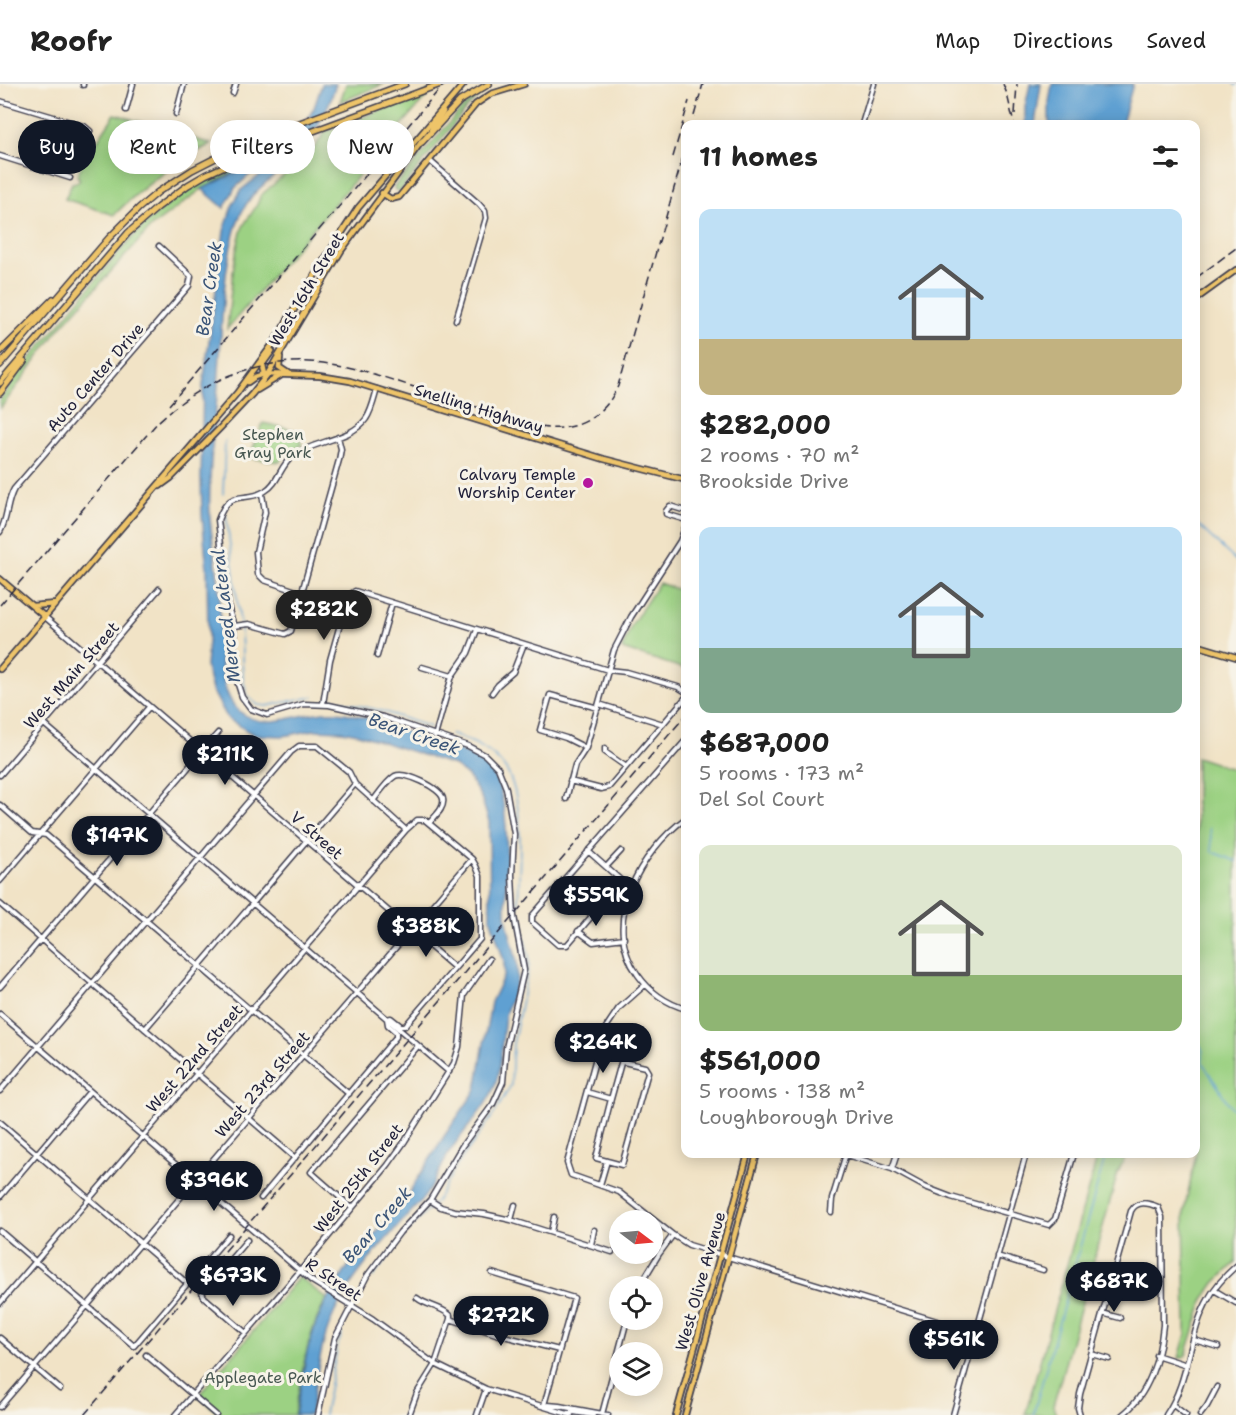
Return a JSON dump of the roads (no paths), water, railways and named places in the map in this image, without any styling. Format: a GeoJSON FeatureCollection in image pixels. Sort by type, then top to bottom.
{"type":"FeatureCollection","features":[{"type":"Feature","properties":{"kind":"highway"},"geometry":{"type":"LineString","coordinates":[[0,364],[127,219],[170,184],[217,156],[405,84]]}},
{"type":"Feature","properties":{"kind":"highway"},"geometry":{"type":"LineString","coordinates":[[0,384],[123,240],[158,207],[206,175],[283,142],[441,84]]}},
{"type":"Feature","properties":{"kind":"highway"},"geometry":{"type":"LineString","coordinates":[[422,142],[460,101],[489,84]]}},
{"type":"Feature","properties":{"kind":"highway"},"geometry":{"type":"LineString","coordinates":[[0,352],[73,279]]}},
{"type":"Feature","properties":{"kind":"highway"},"geometry":{"type":"LineString","coordinates":[[0,393],[63,310]]}},
{"type":"Feature","properties":{"kind":"main road","name":"West 16th Street"},"geometry":{"type":"LineString","coordinates":[[0,669],[237,393],[287,322],[339,237],[375,188],[464,84]]}},
{"type":"Feature","properties":{"kind":"main road"},"geometry":{"type":"LineString","coordinates":[[375,188],[391,199],[399,197],[484,97],[524,84]]}},
{"type":"Feature","properties":{"kind":"main road","name":"West 16th Street"},"geometry":{"type":"LineString","coordinates":[[158,487],[171,478],[252,394],[280,355],[341,251],[458,90]]}},
{"type":"Feature","properties":{"kind":"main road"},"geometry":{"type":"LineString","coordinates":[[1200,296],[1236,270]]}},
{"type":"Feature","properties":{"kind":"main road"},"geometry":{"type":"LineString","coordinates":[[237,393],[251,379],[266,375],[262,365],[283,333],[287,322]]}},
{"type":"Feature","properties":{"kind":"main road"},"geometry":{"type":"LineString","coordinates":[[280,355],[281,371],[297,375]]}},
{"type":"Feature","properties":{"kind":"main road","name":"Snelling Highway"},"geometry":{"type":"LineString","coordinates":[[266,375],[334,378],[377,389],[604,459],[681,479]]}},
{"type":"Feature","properties":{"kind":"main road"},"geometry":{"type":"LineString","coordinates":[[252,394],[282,375]]}},
{"type":"Feature","properties":{"kind":"main road","name":"V Street"},"geometry":{"type":"LineString","coordinates":[[0,579],[45,617]]}},
{"type":"Feature","properties":{"kind":"main road"},"geometry":{"type":"LineString","coordinates":[[32,606],[57,604]]}},
{"type":"Feature","properties":{"kind":"main road"},"geometry":{"type":"LineString","coordinates":[[1200,646],[1236,657]]}},
{"type":"Feature","properties":{"kind":"main road","name":"West Olive Avenue"},"geometry":{"type":"LineString","coordinates":[[676,1415],[747,1158]]}},
{"type":"Feature","properties":{"kind":"main road","name":"West Olive Avenue"},"geometry":{"type":"LineString","coordinates":[[685,1415],[756,1158]]}},
{"type":"Feature","properties":{"kind":"street"},"geometry":{"type":"LineString","coordinates":[[126,110],[134,84]]}},
{"type":"Feature","properties":{"kind":"street"},"geometry":{"type":"LineString","coordinates":[[176,114],[184,84]]}},
{"type":"Feature","properties":{"kind":"street"},"geometry":{"type":"LineString","coordinates":[[233,93],[236,84]]}},
{"type":"Feature","properties":{"kind":"street"},"geometry":{"type":"LineString","coordinates":[[863,120],[874,84]]}},
{"type":"Feature","properties":{"kind":"street"},"geometry":{"type":"LineString","coordinates":[[0,101],[64,120]]}},
{"type":"Feature","properties":{"kind":"street"},"geometry":{"type":"LineString","coordinates":[[0,156],[70,178]]}},
{"type":"Feature","properties":{"kind":"street"},"geometry":{"type":"LineString","coordinates":[[430,161],[479,204],[486,218],[456,320]]}},
{"type":"Feature","properties":{"kind":"street","name":"Auto Center Drive"},"geometry":{"type":"LineString","coordinates":[[0,532],[9,497],[14,489],[189,286],[190,276],[159,246]]}},
{"type":"Feature","properties":{"kind":"street"},"geometry":{"type":"LineString","coordinates":[[318,1415],[335,1338],[372,1269],[400,1232],[433,1202],[462,1146],[493,1104],[501,1087],[506,1048],[524,970],[514,916],[512,822],[498,768],[478,751],[382,717],[323,704],[304,704],[270,715],[263,715],[251,709],[242,697],[234,672],[239,625],[228,599],[218,520],[222,508],[240,496],[262,493],[271,487],[292,456],[355,429],[367,417],[377,389]]}},
{"type":"Feature","properties":{"kind":"street"},"geometry":{"type":"LineString","coordinates":[[239,625],[288,633],[292,627],[339,460],[338,436]]}},
{"type":"Feature","properties":{"kind":"street"},"geometry":{"type":"LineString","coordinates":[[262,493],[265,512],[256,552],[258,574],[264,580],[302,593]]}},
{"type":"Feature","properties":{"kind":"street"},"geometry":{"type":"LineString","coordinates":[[681,509],[670,506],[666,511],[666,514],[681,518]]}},
{"type":"Feature","properties":{"kind":"street"},"geometry":{"type":"LineString","coordinates":[[566,799],[576,761],[586,748],[614,650],[624,629],[681,539]]}},
{"type":"Feature","properties":{"kind":"street","name":"West Main Street"},"geometry":{"type":"LineString","coordinates":[[0,775],[159,590]]}},
{"type":"Feature","properties":{"kind":"street"},"geometry":{"type":"LineString","coordinates":[[323,704],[330,660],[348,596],[352,592],[608,670],[626,672],[681,689]]}},
{"type":"Feature","properties":{"kind":"street"},"geometry":{"type":"LineString","coordinates":[[377,656],[392,603]]}},
{"type":"Feature","properties":{"kind":"street","name":"V Street"},"geometry":{"type":"LineString","coordinates":[[45,617],[455,968]]}},
{"type":"Feature","properties":{"kind":"street"},"geometry":{"type":"LineString","coordinates":[[435,736],[452,676],[468,653],[477,630]]}},
{"type":"Feature","properties":{"kind":"street"},"geometry":{"type":"LineString","coordinates":[[492,693],[513,672],[524,644]]}},
{"type":"Feature","properties":{"kind":"street"},"geometry":{"type":"LineString","coordinates":[[422,667],[452,676]]}},
{"type":"Feature","properties":{"kind":"street"},"geometry":{"type":"LineString","coordinates":[[586,748],[566,738],[540,730],[550,694],[663,724]]}},
{"type":"Feature","properties":{"kind":"street"},"geometry":{"type":"LineString","coordinates":[[570,781],[604,789],[681,703]]}},
{"type":"Feature","properties":{"kind":"street"},"geometry":{"type":"LineString","coordinates":[[0,881],[150,707]]}},
{"type":"Feature","properties":{"kind":"street"},"geometry":{"type":"LineString","coordinates":[[44,724],[449,1072]]}},
{"type":"Feature","properties":{"kind":"street"},"geometry":{"type":"LineString","coordinates":[[0,987],[218,733]]}},
{"type":"Feature","properties":{"kind":"street"},"geometry":{"type":"LineString","coordinates":[[0,1092],[299,746],[318,746],[349,772],[355,784],[406,830],[417,820],[430,822],[472,860],[480,876],[480,939],[405,1026],[400,1026],[391,1018],[387,1019]]}},
{"type":"Feature","properties":{"kind":"street"},"geometry":{"type":"LineString","coordinates":[[622,880],[567,945],[558,945],[532,922],[532,916],[681,746]]}},
{"type":"Feature","properties":{"kind":"street"},"geometry":{"type":"LineString","coordinates":[[605,748],[605,752],[625,766]]}},
{"type":"Feature","properties":{"kind":"street"},"geometry":{"type":"LineString","coordinates":[[373,801],[397,775],[408,776],[440,792],[443,798],[443,806],[430,822]]}},
{"type":"Feature","properties":{"kind":"street"},"geometry":{"type":"LineString","coordinates":[[145,1029],[355,784]]}},
{"type":"Feature","properties":{"kind":"street"},"geometry":{"type":"LineString","coordinates":[[0,805],[32,833],[46,835],[349,1095]]}},
{"type":"Feature","properties":{"kind":"street"},"geometry":{"type":"LineString","coordinates":[[681,823],[654,848],[632,886],[625,910],[624,938],[626,952],[633,969],[645,985],[663,1000],[681,1007]]}},
{"type":"Feature","properties":{"kind":"street","name":"West 22nd Street"},"geometry":{"type":"LineString","coordinates":[[0,1303],[406,830]]}},
{"type":"Feature","properties":{"kind":"street"},"geometry":{"type":"LineString","coordinates":[[588,851],[632,886]]}},
{"type":"Feature","properties":{"kind":"street"},"geometry":{"type":"LineString","coordinates":[[606,867],[621,851]]}},
{"type":"Feature","properties":{"kind":"street","name":"West 23rd Street"},"geometry":{"type":"LineString","coordinates":[[0,1407],[472,860]]}},
{"type":"Feature","properties":{"kind":"street"},"geometry":{"type":"LineString","coordinates":[[559,885],[592,915]]}},
{"type":"Feature","properties":{"kind":"street"},"geometry":{"type":"LineString","coordinates":[[0,904],[295,1158]]}},
{"type":"Feature","properties":{"kind":"street"},"geometry":{"type":"LineString","coordinates":[[579,931],[593,942],[624,938]]}},
{"type":"Feature","properties":{"kind":"street","name":"West 25th Street"},"geometry":{"type":"LineString","coordinates":[[175,1415],[300,1271],[397,1153],[449,1072],[457,1055],[464,995],[467,987],[489,959]]}},
{"type":"Feature","properties":{"kind":"street"},"geometry":{"type":"LineString","coordinates":[[645,985],[613,1016],[603,1032],[567,1163],[568,1172],[574,1178],[600,1185],[626,1196],[688,1245],[976,1333]]}},
{"type":"Feature","properties":{"kind":"street","name":"R Street"},"geometry":{"type":"LineString","coordinates":[[0,1014],[300,1271],[435,1364],[486,1389],[569,1414],[573,1412],[602,1414]]}},
{"type":"Feature","properties":{"kind":"street"},"geometry":{"type":"LineString","coordinates":[[261,1198],[396,1037],[396,1032],[388,1024],[387,1019]]}},
{"type":"Feature","properties":{"kind":"street"},"geometry":{"type":"LineString","coordinates":[[570,1040],[599,1048]]}},
{"type":"Feature","properties":{"kind":"street"},"geometry":{"type":"LineString","coordinates":[[352,1208],[311,1172],[418,1046]]}},
{"type":"Feature","properties":{"kind":"street"},"geometry":{"type":"LineString","coordinates":[[621,1063],[645,1067],[648,1072],[622,1165],[596,1158],[611,1099],[621,1063]]}},
{"type":"Feature","properties":{"kind":"street"},"geometry":{"type":"LineString","coordinates":[[0,1197],[90,1091]]}},
{"type":"Feature","properties":{"kind":"street"},"geometry":{"type":"LineString","coordinates":[[587,1092],[611,1099]]}},
{"type":"Feature","properties":{"kind":"street"},"geometry":{"type":"LineString","coordinates":[[0,1122],[188,1284]]}},
{"type":"Feature","properties":{"kind":"street"},"geometry":{"type":"LineString","coordinates":[[831,1212],[832,1199],[844,1158]]}},
{"type":"Feature","properties":{"kind":"street"},"geometry":{"type":"LineString","coordinates":[[858,1158],[892,1169],[945,1195],[1049,1225],[1052,1223],[1073,1158]]}},
{"type":"Feature","properties":{"kind":"street"},"geometry":{"type":"LineString","coordinates":[[892,1169],[896,1158]]}},
{"type":"Feature","properties":{"kind":"street"},"geometry":{"type":"LineString","coordinates":[[954,1415],[1025,1158]]}},
{"type":"Feature","properties":{"kind":"street"},"geometry":{"type":"LineString","coordinates":[[600,1185],[607,1161]]}},
{"type":"Feature","properties":{"kind":"street"},"geometry":{"type":"LineString","coordinates":[[433,1202],[463,1213],[484,1214],[511,1220],[609,1251]]}},
{"type":"Feature","properties":{"kind":"street"},"geometry":{"type":"LineString","coordinates":[[1080,1415],[1078,1408],[1080,1394],[1131,1211],[1137,1204],[1145,1203],[1158,1207],[1162,1217],[1163,1325],[1144,1392],[1136,1404],[1122,1415]]}},
{"type":"Feature","properties":{"kind":"street"},"geometry":{"type":"LineString","coordinates":[[511,1220],[515,1205]]}},
{"type":"Feature","properties":{"kind":"street"},"geometry":{"type":"LineString","coordinates":[[551,1232],[554,1217]]}},
{"type":"Feature","properties":{"kind":"street"},"geometry":{"type":"LineString","coordinates":[[591,1245],[594,1230]]}},
{"type":"Feature","properties":{"kind":"street"},"geometry":{"type":"LineString","coordinates":[[0,1231],[134,1346],[229,1235]]}},
{"type":"Feature","properties":{"kind":"street"},"geometry":{"type":"LineString","coordinates":[[646,1276],[673,1235]]}},
{"type":"Feature","properties":{"kind":"street"},"geometry":{"type":"LineString","coordinates":[[246,1240],[202,1293],[246,1333]]}},
{"type":"Feature","properties":{"kind":"street"},"geometry":{"type":"LineString","coordinates":[[997,1256],[1043,1270]]}},
{"type":"Feature","properties":{"kind":"street"},"geometry":{"type":"LineString","coordinates":[[1166,1415],[1173,1405],[1205,1306],[1214,1290],[1236,1266]]}},
{"type":"Feature","properties":{"kind":"street"},"geometry":{"type":"LineString","coordinates":[[492,1273],[574,1298],[544,1406]]}},
{"type":"Feature","properties":{"kind":"street"},"geometry":{"type":"LineString","coordinates":[[1214,1290],[1236,1303]]}},
{"type":"Feature","properties":{"kind":"street"},"geometry":{"type":"LineString","coordinates":[[409,1415],[417,1394],[435,1364],[450,1319],[450,1315],[445,1310],[426,1304],[417,1298]]}},
{"type":"Feature","properties":{"kind":"street"},"geometry":{"type":"LineString","coordinates":[[1102,1313],[1120,1318]]}},
{"type":"Feature","properties":{"kind":"street"},"geometry":{"type":"LineString","coordinates":[[450,1319],[496,1334],[559,1350]]}},
{"type":"Feature","properties":{"kind":"street"},"geometry":{"type":"LineString","coordinates":[[602,1414],[624,1330]]}},
{"type":"Feature","properties":{"kind":"street"},"geometry":{"type":"LineString","coordinates":[[0,1338],[60,1389]]}},
{"type":"Feature","properties":{"kind":"street"},"geometry":{"type":"LineString","coordinates":[[1194,1340],[1218,1347]]}},
{"type":"Feature","properties":{"kind":"street"},"geometry":{"type":"LineString","coordinates":[[1091,1354],[1109,1359]]}},
{"type":"Feature","properties":{"kind":"street"},"geometry":{"type":"LineString","coordinates":[[146,1355],[216,1415]]}},
{"type":"Feature","properties":{"kind":"street"},"geometry":{"type":"LineString","coordinates":[[1156,1355],[1186,1365]]}},
{"type":"Feature","properties":{"kind":"street"},"geometry":{"type":"LineString","coordinates":[[1200,1415],[1216,1387]]}},
{"type":"Feature","properties":{"kind":"street"},"geometry":{"type":"LineString","coordinates":[[477,1415],[486,1389]]}},
{"type":"Feature","properties":{"kind":"street"},"geometry":{"type":"LineString","coordinates":[[1173,1405],[1186,1415]]}},
{"type":"Feature","properties":{"kind":"street","name":"R Street"},"geometry":{"type":"LineString","coordinates":[[544,1406],[559,1406],[608,1415]]}},
{"type":"Feature","properties":{"kind":"water"},"geometry":{"type":"Polygon","coordinates":[[[322,84],[336,84],[315,131],[315,120],[307,120],[314,108],[322,84]]]}},
{"type":"Feature","properties":{"kind":"water"},"geometry":{"type":"Polygon","coordinates":[[[1030,84],[1041,84],[1036,120],[1025,120],[1030,84]]]}},
{"type":"Feature","properties":{"kind":"water"},"geometry":{"type":"Polygon","coordinates":[[[1052,84],[1133,84],[1123,120],[1049,120],[1052,84]]]}},
{"type":"Feature","properties":{"kind":"water"},"geometry":{"type":"Polygon","coordinates":[[[233,174],[250,174],[235,188],[224,208],[202,189],[233,174]]]}},
{"type":"Feature","properties":{"kind":"water"},"geometry":{"type":"Polygon","coordinates":[[[262,174],[276,174],[252,196],[240,216],[230,249],[223,307],[210,501],[220,600],[220,658],[226,689],[231,701],[239,711],[250,718],[273,721],[322,712],[356,715],[457,750],[476,758],[489,768],[497,781],[505,817],[506,913],[517,970],[515,988],[505,1017],[500,1064],[493,1090],[483,1108],[451,1149],[425,1196],[377,1250],[347,1290],[327,1330],[310,1415],[295,1415],[307,1352],[316,1323],[327,1300],[349,1265],[410,1191],[476,1090],[491,1002],[504,975],[504,961],[490,917],[489,822],[481,797],[468,776],[453,765],[358,734],[314,730],[284,736],[254,735],[228,719],[212,690],[206,667],[207,571],[201,479],[203,385],[224,231],[232,206],[241,190],[262,174]]]}},
{"type":"Feature","properties":{"kind":"waterway","name":"Merced Lateral"},"geometry":{"type":"LineString","coordinates":[[223,494],[225,441]]}},
{"type":"Feature","properties":{"kind":"waterway","name":"Merced Lateral"},"geometry":{"type":"LineString","coordinates":[[226,515],[241,629],[243,681],[249,698],[258,705],[267,706],[299,699]]}},
{"type":"Feature","properties":{"kind":"waterway"},"geometry":{"type":"LineString","coordinates":[[1200,527],[1236,561]]}},
{"type":"Feature","properties":{"kind":"waterway","name":"Merced Lateral"},"geometry":{"type":"LineString","coordinates":[[302,699],[314,697]]}},
{"type":"Feature","properties":{"kind":"waterway","name":"Merced Lateral"},"geometry":{"type":"LineString","coordinates":[[332,699],[382,711],[430,727]]}},
{"type":"Feature","properties":{"kind":"waterway","name":"Merced Lateral"},"geometry":{"type":"LineString","coordinates":[[450,734],[473,743],[494,756],[505,768],[512,781],[520,835],[518,906]]}},
{"type":"Feature","properties":{"kind":"waterway"},"geometry":{"type":"LineString","coordinates":[[1210,827],[1212,852],[1236,861]]}},
{"type":"Feature","properties":{"kind":"waterway","name":"Merced Lateral"},"geometry":{"type":"LineString","coordinates":[[519,914],[521,926]]}},
{"type":"Feature","properties":{"kind":"waterway","name":"Merced Lateral"},"geometry":{"type":"LineString","coordinates":[[373,1277],[407,1232],[437,1200],[457,1165],[496,1111],[511,1085],[513,1044],[529,965],[529,956],[521,928]]}},
{"type":"Feature","properties":{"kind":"waterway"},"geometry":{"type":"LineString","coordinates":[[1200,1046],[1203,1053],[1202,1061],[1227,1102],[1236,1112]]}},
{"type":"Feature","properties":{"kind":"waterway"},"geometry":{"type":"LineString","coordinates":[[1033,1415],[1105,1158]]}},
{"type":"Feature","properties":{"kind":"waterway","name":"Merced Lateral"},"geometry":{"type":"LineString","coordinates":[[324,1415],[342,1334]]}},
{"type":"Feature","properties":{"kind":"railway"},"geometry":{"type":"LineString","coordinates":[[169,405],[444,84]]}},
{"type":"Feature","properties":{"kind":"railway"},"geometry":{"type":"LineString","coordinates":[[694,116],[703,84]]}},
{"type":"Feature","properties":{"kind":"railway"},"geometry":{"type":"LineString","coordinates":[[1003,84],[1013,120]]}},
{"type":"Feature","properties":{"kind":"railway"},"geometry":{"type":"LineString","coordinates":[[1015,114],[1017,84]]}},
{"type":"Feature","properties":{"kind":"railway"},"geometry":{"type":"LineString","coordinates":[[684,120],[689,101]]}},
{"type":"Feature","properties":{"kind":"railway"},"geometry":{"type":"LineString","coordinates":[[673,157],[681,129]]}},
{"type":"Feature","properties":{"kind":"railway"},"geometry":{"type":"LineString","coordinates":[[0,605],[158,422],[195,393],[237,373],[260,366],[283,363],[330,364],[372,374],[541,427],[565,428],[587,421],[605,407],[618,386],[681,164]]}},
{"type":"Feature","properties":{"kind":"railway"},"geometry":{"type":"LineString","coordinates":[[1200,275],[1236,248]]}},
{"type":"Feature","properties":{"kind":"railway"},"geometry":{"type":"LineString","coordinates":[[84,1415],[681,721]]}},
{"type":"Feature","properties":{"kind":"place","name":"Calvary Temple Worship Center"},"geometry":{"type":"Point","coordinates":[588,483]}},
{"type":"Feature","properties":{"kind":"water label","name":"Bear Creek"},"geometry":{"type":"Point","coordinates":[209,289]}},
{"type":"Feature","properties":{"kind":"water label","name":"Bear Creek"},"geometry":{"type":"Point","coordinates":[414,734]}},
{"type":"Feature","properties":{"kind":"water label","name":"Bear Creek"},"geometry":{"type":"Point","coordinates":[377,1225]}},
{"type":"Feature","properties":{"kind":"park label","name":"Stephen Gray Park"},"geometry":{"type":"Point","coordinates":[273,443]}},
{"type":"Feature","properties":{"kind":"park label","name":"Applegate Park"},"geometry":{"type":"Point","coordinates":[263,1377]}}]}
